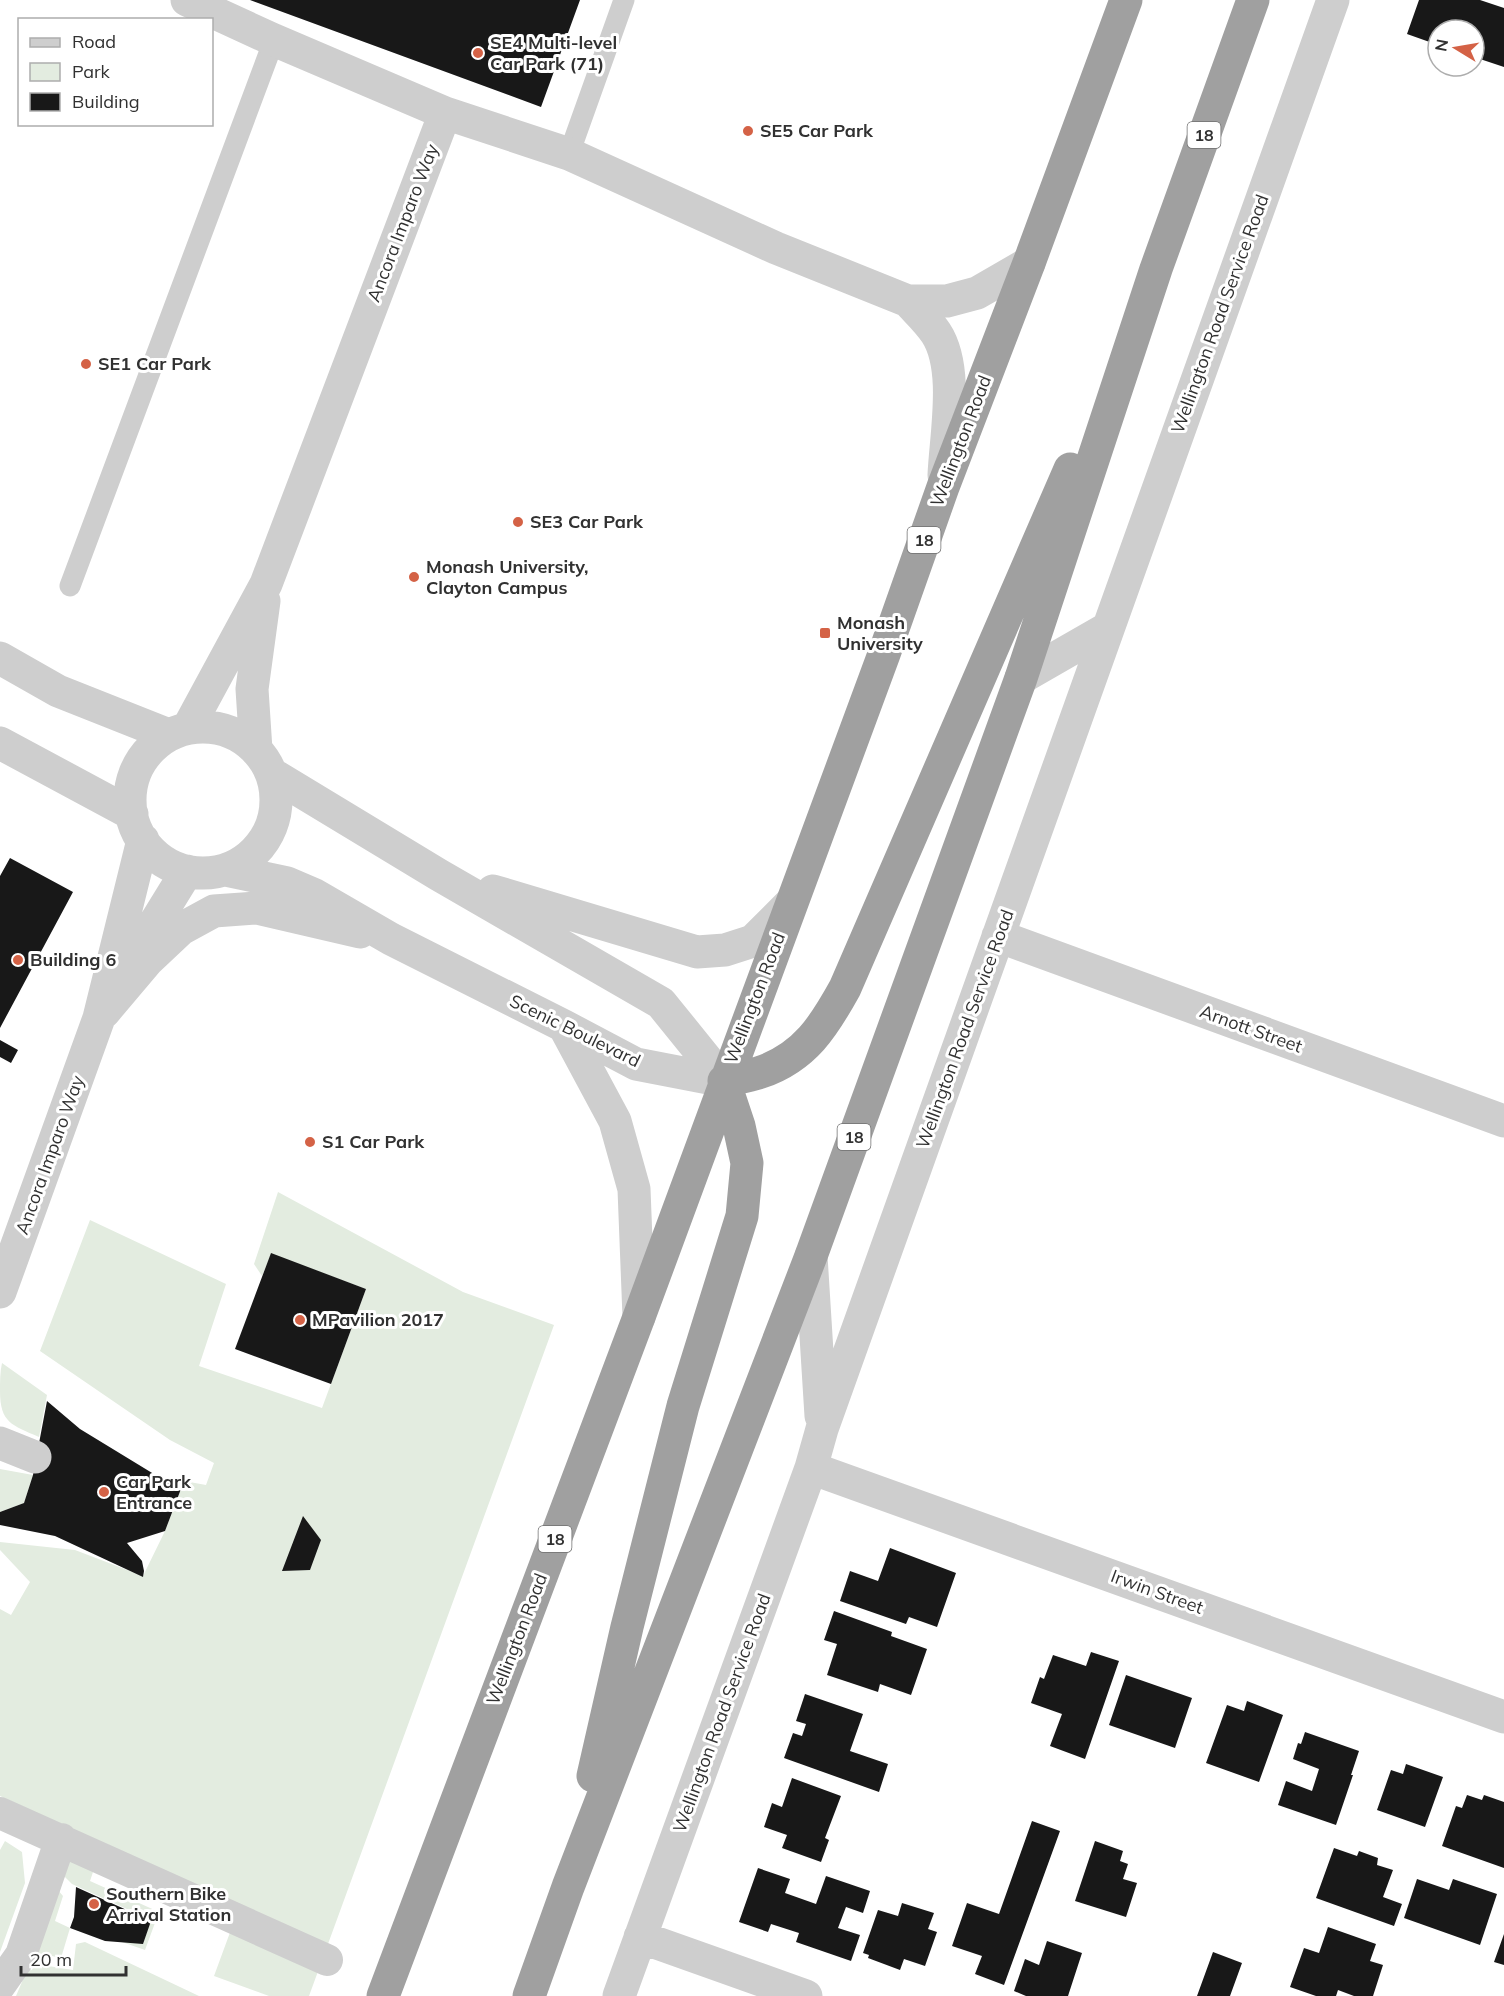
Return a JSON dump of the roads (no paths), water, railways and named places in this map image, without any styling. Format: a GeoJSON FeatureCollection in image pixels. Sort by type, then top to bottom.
{"type":"FeatureCollection","features":[{"type":"Feature","properties":{"kind":"highway","name":"Wellington Road"},"geometry":{"type":"LineString","coordinates":[[383,1996],[639,1317],[724,1081],[884,654],[943,487],[1126,0]]}},
{"type":"Feature","properties":{"kind":"highway","name":"18"},"geometry":{"type":"LineString","coordinates":[[529,1996],[568,1887],[811,1256],[1021,678],[1156,269],[1253,0]]}},
{"type":"Feature","properties":{"kind":"highway"},"geometry":{"type":"LineString","coordinates":[[568,1887],[627,1627],[683,1406],[742,1216],[747,1163],[739,1126],[724,1081],[761,1072],[792,1058],[826,1023],[845,988],[1156,269]]}},
{"type":"Feature","properties":{"kind":"street","name":"Wellington Road Service Road"},"geometry":{"type":"LineString","coordinates":[[619,1996],[811,1468],[822,1429],[1333,0]]}},
{"type":"Feature","properties":{"kind":"street"},"geometry":{"type":"LineString","coordinates":[[193,3],[445,113],[568,154],[776,248],[908,301],[947,301],[977,293],[1029,263]]}},
{"type":"Feature","properties":{"kind":"street","name":"Ancora Imparo Way"},"geometry":{"type":"LineString","coordinates":[[179,731],[266,584],[445,113]]}},
{"type":"Feature","properties":{"kind":"street"},"geometry":{"type":"LineString","coordinates":[[908,301],[936,333],[948,362],[950,382],[943,487]]}},
{"type":"Feature","properties":{"kind":"street","name":"Ancora Imparo Way"},"geometry":{"type":"LineString","coordinates":[[264,762],[252,689],[266,584]]}},
{"type":"Feature","properties":{"kind":"street"},"geometry":{"type":"LineString","coordinates":[[1021,678],[1108,628]]}},
{"type":"Feature","properties":{"kind":"street"},"geometry":{"type":"LineString","coordinates":[[0,658],[58,691],[179,731]]}},
{"type":"Feature","properties":{"kind":"street"},"geometry":{"type":"LineString","coordinates":[[264,762],[276,797],[273,821],[263,842],[246,859],[226,870],[204,873],[187,871],[162,860],[148,848],[137,827],[131,791],[138,768],[150,749],[179,731],[209,726],[229,731],[247,741],[264,762],[439,875],[661,1003],[724,1081]]}},
{"type":"Feature","properties":{"kind":"street"},"geometry":{"type":"LineString","coordinates":[[0,742],[137,827]]}},
{"type":"Feature","properties":{"kind":"street","name":"Ancora Imparo Way"},"geometry":{"type":"LineString","coordinates":[[0,1292],[99,1018],[137,827]]}},
{"type":"Feature","properties":{"kind":"street","name":"Scenic Boulevard"},"geometry":{"type":"LineString","coordinates":[[226,870],[287,883],[315,895],[391,939],[636,1064],[724,1081]]}},
{"type":"Feature","properties":{"kind":"street","name":"Ancora Imparo Way"},"geometry":{"type":"LineString","coordinates":[[99,1018],[153,923],[187,871]]}},
{"type":"Feature","properties":{"kind":"street"},"geometry":{"type":"LineString","coordinates":[[439,875],[697,952],[725,950],[753,940],[790,903]]}},
{"type":"Feature","properties":{"kind":"street"},"geometry":{"type":"LineString","coordinates":[[99,1018],[147,961],[181,929],[214,910],[257,908],[391,939]]}},
{"type":"Feature","properties":{"kind":"street","name":"Arnott Street"},"geometry":{"type":"LineString","coordinates":[[998,936],[1504,1121]]}},
{"type":"Feature","properties":{"kind":"street"},"geometry":{"type":"LineString","coordinates":[[564,1026],[615,1121],[634,1189],[639,1317]]}},
{"type":"Feature","properties":{"kind":"street","name":"Wellington Road Service Road"},"geometry":{"type":"LineString","coordinates":[[811,1256],[822,1429]]}},
{"type":"Feature","properties":{"kind":"street"},"geometry":{"type":"LineString","coordinates":[[0,1443],[35,1457]]}},
{"type":"Feature","properties":{"kind":"street","name":"Irwin Street"},"geometry":{"type":"LineString","coordinates":[[811,1468],[1504,1717]]}},
{"type":"Feature","properties":{"kind":"street"},"geometry":{"type":"LineString","coordinates":[[0,1813],[327,1960]]}},
{"type":"Feature","properties":{"kind":"street"},"geometry":{"type":"LineString","coordinates":[[0,1985],[21,1955],[61,1839]]}},
{"type":"Feature","properties":{"kind":"street"},"geometry":{"type":"LineString","coordinates":[[640,1937],[806,1996]]}},
{"type":"Feature","properties":{"kind":"lane"},"geometry":{"type":"LineString","coordinates":[[568,154],[624,0]]}},
{"type":"Feature","properties":{"kind":"lane"},"geometry":{"type":"LineString","coordinates":[[70,586],[274,40]]}},
{"type":"Feature","properties":{"kind":"place","name":"SE4 Multi-level Car Park (71)"},"geometry":{"type":"Point","coordinates":[478,53]}},
{"type":"Feature","properties":{"kind":"place","name":"SE5 Car Park"},"geometry":{"type":"Point","coordinates":[748,131]}},
{"type":"Feature","properties":{"kind":"place","name":"SE1 Car Park"},"geometry":{"type":"Point","coordinates":[86,364]}},
{"type":"Feature","properties":{"kind":"place","name":"SE3 Car Park"},"geometry":{"type":"Point","coordinates":[518,522]}},
{"type":"Feature","properties":{"kind":"place","name":"Monash University, Clayton Campus"},"geometry":{"type":"Point","coordinates":[414,577]}},
{"type":"Feature","properties":{"kind":"place","name":"Monash University"},"geometry":{"type":"Point","coordinates":[825,633]}},
{"type":"Feature","properties":{"kind":"place","name":"Building 6"},"geometry":{"type":"Point","coordinates":[18,960]}},
{"type":"Feature","properties":{"kind":"place","name":"S1 Car Park"},"geometry":{"type":"Point","coordinates":[310,1142]}},
{"type":"Feature","properties":{"kind":"place","name":"MPavilion 2017"},"geometry":{"type":"Point","coordinates":[300,1320]}},
{"type":"Feature","properties":{"kind":"place","name":"Car Park Entrance"},"geometry":{"type":"Point","coordinates":[104,1492]}},
{"type":"Feature","properties":{"kind":"place","name":"Southern Bike Arrival Station"},"geometry":{"type":"Point","coordinates":[94,1904]}}]}
